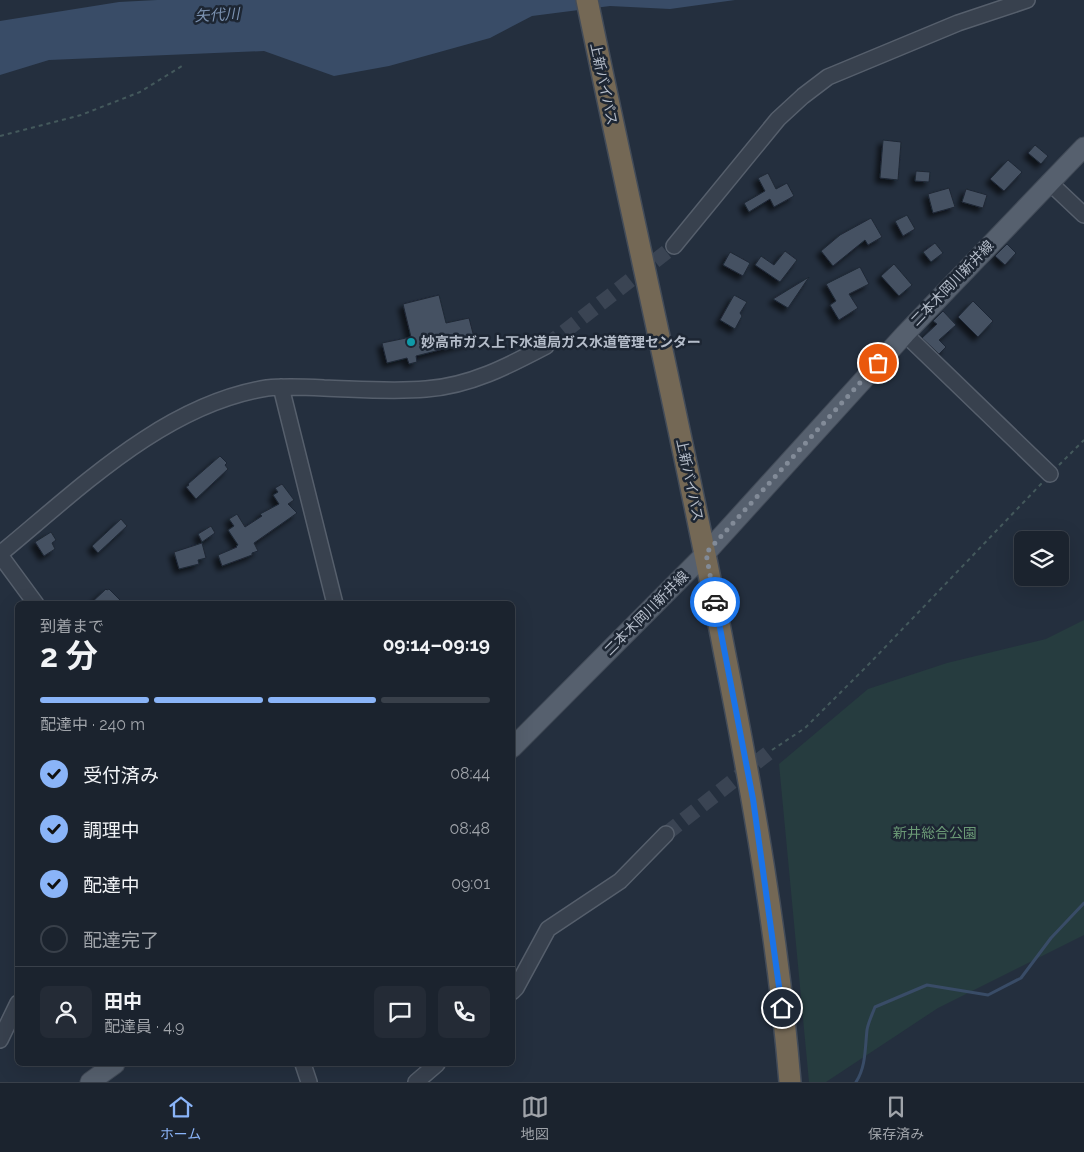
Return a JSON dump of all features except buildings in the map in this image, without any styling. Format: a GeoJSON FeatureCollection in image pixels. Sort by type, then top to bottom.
{"type":"FeatureCollection","features":[{"type":"Feature","properties":{"kind":"highway","name":"上新バイパス"},"geometry":{"type":"LineString","coordinates":[[587,0],[706,553],[753,799],[772,922],[790,1082]]}},
{"type":"Feature","properties":{"kind":"main road","name":"二本木岡川新井線"},"geometry":{"type":"LineString","coordinates":[[515,745],[706,553],[904,334],[1084,147]]}},
{"type":"Feature","properties":{"kind":"main road"},"geometry":{"type":"LineString","coordinates":[[90,1082],[113,1066]]}},
{"type":"Feature","properties":{"kind":"street"},"geometry":{"type":"LineString","coordinates":[[674,246],[778,120],[802,96],[828,77],[958,23],[1027,0]]}},
{"type":"Feature","properties":{"kind":"street"},"geometry":{"type":"LineString","coordinates":[[1049,182],[1084,215]]}},
{"type":"Feature","properties":{"kind":"street"},"geometry":{"type":"LineString","coordinates":[[904,334],[1050,474]]}},
{"type":"Feature","properties":{"kind":"street"},"geometry":{"type":"LineString","coordinates":[[34,601],[0,554],[90,479],[149,436],[204,406],[233,396],[267,388],[426,389],[458,384],[502,369],[546,346]]}},
{"type":"Feature","properties":{"kind":"street"},"geometry":{"type":"LineString","coordinates":[[281,387],[334,601]]}},
{"type":"Feature","properties":{"kind":"street"},"geometry":{"type":"LineString","coordinates":[[515,989],[548,929],[620,881],[666,834]]}},
{"type":"Feature","properties":{"kind":"street"},"geometry":{"type":"LineString","coordinates":[[0,1040],[15,1008]]}},
{"type":"Feature","properties":{"kind":"street"},"geometry":{"type":"LineString","coordinates":[[304,1066],[310,1082]]}},
{"type":"Feature","properties":{"kind":"street"},"geometry":{"type":"LineString","coordinates":[[416,1082],[435,1066]]}},
{"type":"Feature","properties":{"kind":"path"},"geometry":{"type":"LineString","coordinates":[[0,136],[81,115],[124,99],[140,92],[182,66]]}},
{"type":"Feature","properties":{"kind":"path"},"geometry":{"type":"LineString","coordinates":[[772,750],[805,728],[1084,440]]}},
{"type":"Feature","properties":{"kind":"green space","name":"新井総合公園"},"geometry":{"type":"Polygon","coordinates":[[[1084,620],[1084,935],[938,1008],[826,1082],[809,1082],[779,764],[868,689],[947,663],[1046,639],[1084,620]]]}},
{"type":"Feature","properties":{"kind":"water","name":"矢代川"},"geometry":{"type":"Polygon","coordinates":[[[157,0],[735,0],[670,9],[610,6],[532,16],[490,38],[389,66],[334,76],[264,51],[49,60],[0,75],[0,21],[119,2],[157,0]]]}},
{"type":"Feature","properties":{"kind":"waterway"},"geometry":{"type":"LineString","coordinates":[[856,1082],[863,1064],[868,1027],[875,1007],[927,985],[988,995],[1021,978],[1051,938],[1084,903]]}},
{"type":"Feature","properties":{"kind":"tunnel"},"geometry":{"type":"LineString","coordinates":[[546,346],[674,246]]}},
{"type":"Feature","properties":{"kind":"tunnel"},"geometry":{"type":"LineString","coordinates":[[666,834],[772,750]]}},
{"type":"Feature","properties":{"kind":"way so far"},"geometry":{"type":"LineString","coordinates":[[715,602],[706,553],[878,363]]}},
{"type":"Feature","properties":{"kind":"place","name":"妙高市ガス上下水道局ガス水道管理センター"},"geometry":{"type":"Point","coordinates":[411,342]}},
{"type":"Feature","properties":{"kind":"route"},"geometry":{"type":"LineString","coordinates":[[715,602],[753,799],[772,922],[782,1008]]}}]}
